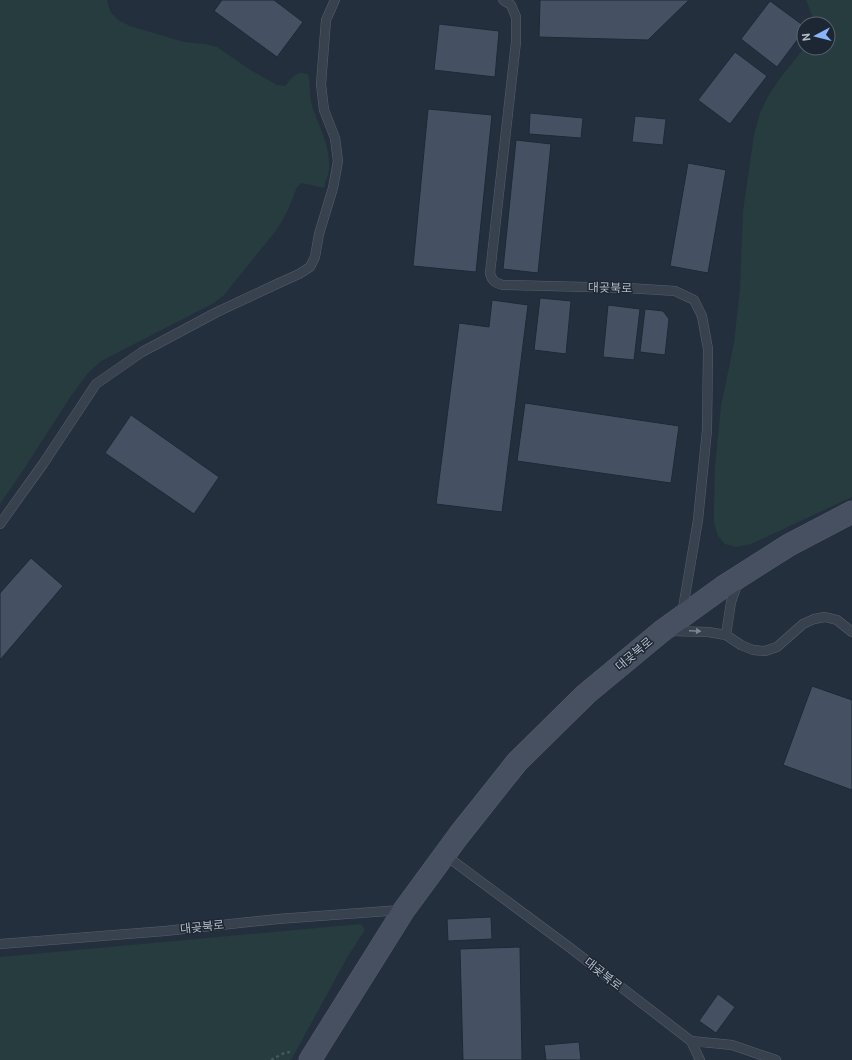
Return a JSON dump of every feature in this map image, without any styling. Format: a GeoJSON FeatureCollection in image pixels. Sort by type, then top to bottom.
{"type":"FeatureCollection","features":[{"type":"Feature","properties":{"kind":"street","name":"대곶북로"},"geometry":{"type":"LineString","coordinates":[[310,1060],[404,910],[459,835],[516,762],[586,694],[662,630],[740,576],[789,546],[852,512]]}},
{"type":"Feature","properties":{"kind":"lane"},"geometry":{"type":"LineString","coordinates":[[0,524],[43,464],[96,384],[142,352],[217,312],[299,274],[310,267],[315,257],[319,234],[333,188],[338,161],[335,138],[324,110],[321,84],[326,20],[335,0]]}},
{"type":"Feature","properties":{"kind":"lane","name":"대곶북로"},"geometry":{"type":"LineString","coordinates":[[503,0],[511,5],[516,18],[516,42],[490,273],[492,280],[496,284],[503,286],[627,288],[675,291],[694,300],[702,316],[708,349],[707,430],[698,520],[682,617]]}},
{"type":"Feature","properties":{"kind":"lane"},"geometry":{"type":"LineString","coordinates":[[726,635],[731,602],[740,576]]}},
{"type":"Feature","properties":{"kind":"lane","name":"대곶북로"},"geometry":{"type":"LineString","coordinates":[[662,630],[708,632],[726,635],[741,645],[753,650],[765,651],[777,647],[803,624],[814,619],[825,618],[837,620],[852,632]]}},
{"type":"Feature","properties":{"kind":"lane","name":"대곶북로"},"geometry":{"type":"LineString","coordinates":[[445,855],[569,946],[691,1041]]}},
{"type":"Feature","properties":{"kind":"lane","name":"대곶북로"},"geometry":{"type":"LineString","coordinates":[[0,944],[165,931],[278,919],[404,910]]}},
{"type":"Feature","properties":{"kind":"lane"},"geometry":{"type":"LineString","coordinates":[[691,1041],[700,1060]]}},
{"type":"Feature","properties":{"kind":"lane"},"geometry":{"type":"LineString","coordinates":[[691,1041],[732,1045],[776,1060]]}},
{"type":"Feature","properties":{"kind":"green space"},"geometry":{"type":"Polygon","coordinates":[[[0,0],[107,0],[110,11],[118,20],[130,26],[184,42],[217,47],[252,71],[277,85],[285,86],[292,77],[301,73],[308,75],[312,106],[324,137],[328,153],[329,170],[324,188],[302,183],[297,187],[288,210],[278,228],[224,295],[214,303],[101,361],[88,373],[71,396],[0,504],[0,0]]]}},
{"type":"Feature","properties":{"kind":"green space"},"geometry":{"type":"Polygon","coordinates":[[[806,0],[852,0],[852,497],[751,544],[736,547],[725,544],[718,536],[714,523],[714,505],[715,467],[721,406],[734,343],[740,289],[743,211],[754,135],[760,113],[767,98],[798,56],[836,56],[836,16],[812,16],[806,0]]]}},
{"type":"Feature","properties":{"kind":"green space"},"geometry":{"type":"Polygon","coordinates":[[[361,924],[365,930],[348,956],[291,1060],[0,1060],[0,957],[361,924]]]}},
{"type":"Feature","properties":{"kind":"building"},"geometry":{"type":"Polygon","coordinates":[[[222,0],[274,0],[303,22],[277,57],[214,11],[222,0]]]}},
{"type":"Feature","properties":{"kind":"building"},"geometry":{"type":"Polygon","coordinates":[[[540,0],[689,0],[648,40],[539,37],[540,0]]]}},
{"type":"Feature","properties":{"kind":"building"},"geometry":{"type":"Polygon","coordinates":[[[770,1],[796,20],[796,42],[777,67],[741,39],[770,1]]]}},
{"type":"Feature","properties":{"kind":"building"},"geometry":{"type":"Polygon","coordinates":[[[439,24],[499,31],[495,77],[434,70],[439,24]]]}},
{"type":"Feature","properties":{"kind":"building"},"geometry":{"type":"Polygon","coordinates":[[[735,52],[767,76],[730,124],[698,100],[735,52]]]}},
{"type":"Feature","properties":{"kind":"building"},"geometry":{"type":"Polygon","coordinates":[[[428,109],[492,115],[476,272],[413,266],[428,109]]]}},
{"type":"Feature","properties":{"kind":"building"},"geometry":{"type":"Polygon","coordinates":[[[530,113],[583,118],[581,138],[529,134],[530,113]]]}},
{"type":"Feature","properties":{"kind":"building"},"geometry":{"type":"Polygon","coordinates":[[[635,116],[666,119],[663,145],[632,142],[635,116]]]}},
{"type":"Feature","properties":{"kind":"building"},"geometry":{"type":"Polygon","coordinates":[[[516,140],[551,144],[538,273],[503,269],[516,140]]]}},
{"type":"Feature","properties":{"kind":"building"},"geometry":{"type":"Polygon","coordinates":[[[688,163],[726,170],[708,273],[670,266],[688,163]]]}},
{"type":"Feature","properties":{"kind":"building"},"geometry":{"type":"Polygon","coordinates":[[[540,298],[571,301],[566,354],[534,350],[540,298]]]}},
{"type":"Feature","properties":{"kind":"building"},"geometry":{"type":"Polygon","coordinates":[[[492,300],[528,305],[502,512],[436,504],[459,323],[489,327],[492,300]]]}},
{"type":"Feature","properties":{"kind":"building"},"geometry":{"type":"Polygon","coordinates":[[[608,305],[640,309],[634,360],[603,357],[608,305]]]}},
{"type":"Feature","properties":{"kind":"building"},"geometry":{"type":"Polygon","coordinates":[[[645,309],[663,311],[669,319],[665,355],[640,352],[645,309]]]}},
{"type":"Feature","properties":{"kind":"building"},"geometry":{"type":"Polygon","coordinates":[[[525,403],[679,426],[671,483],[517,461],[525,403]]]}},
{"type":"Feature","properties":{"kind":"building"},"geometry":{"type":"Polygon","coordinates":[[[131,415],[219,477],[194,514],[105,453],[131,415]]]}},
{"type":"Feature","properties":{"kind":"building"},"geometry":{"type":"Polygon","coordinates":[[[31,558],[63,586],[0,660],[0,593],[31,558]]]}},
{"type":"Feature","properties":{"kind":"building"},"geometry":{"type":"Polygon","coordinates":[[[812,686],[852,700],[852,790],[783,765],[812,686]]]}},
{"type":"Feature","properties":{"kind":"building"},"geometry":{"type":"Polygon","coordinates":[[[491,917],[492,939],[448,941],[447,919],[491,917]]]}},
{"type":"Feature","properties":{"kind":"building"},"geometry":{"type":"Polygon","coordinates":[[[520,947],[522,1060],[463,1060],[460,949],[520,947]]]}},
{"type":"Feature","properties":{"kind":"building"},"geometry":{"type":"Polygon","coordinates":[[[718,994],[735,1007],[716,1033],[699,1021],[718,994]]]}},
{"type":"Feature","properties":{"kind":"building"},"geometry":{"type":"Polygon","coordinates":[[[579,1042],[581,1060],[546,1060],[544,1045],[579,1042]]]}}]}
